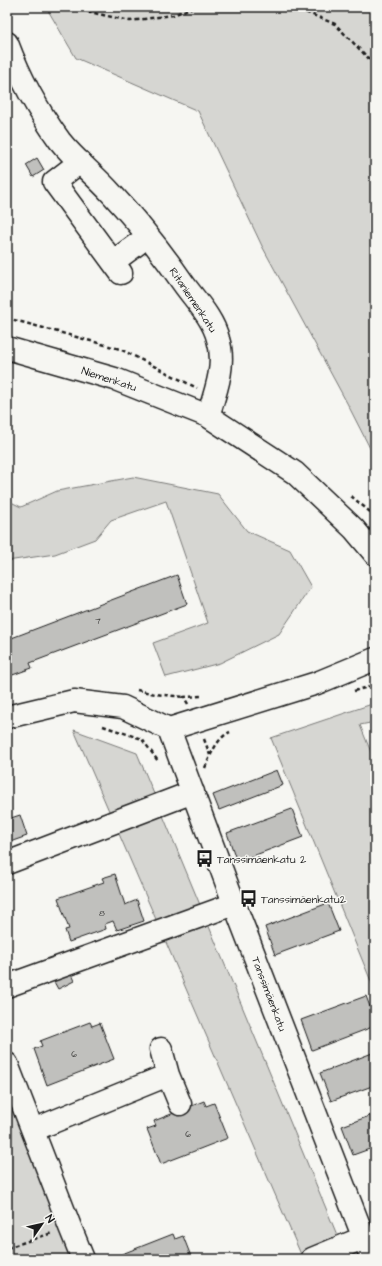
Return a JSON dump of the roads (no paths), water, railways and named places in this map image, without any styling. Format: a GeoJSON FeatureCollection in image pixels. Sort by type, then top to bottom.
{"type":"FeatureCollection","features":[{"type":"Feature","properties":{"kind":"street","name":"Ritaniemenkatu"},"geometry":{"type":"LineString","coordinates":[[7,43],[12,58],[33,101],[61,142],[110,192],[148,236],[175,270],[210,320],[218,338],[221,359],[219,381],[208,416]]}},
{"type":"Feature","properties":{"kind":"street"},"geometry":{"type":"LineString","coordinates":[[80,162],[54,182],[117,268],[148,236]]}},
{"type":"Feature","properties":{"kind":"street","name":"Niemenkatu"},"geometry":{"type":"LineString","coordinates":[[7,348],[115,379],[182,404],[208,416]]}},
{"type":"Feature","properties":{"kind":"street"},"geometry":{"type":"LineString","coordinates":[[208,416],[295,473],[354,529],[375,554]]}},
{"type":"Feature","properties":{"kind":"street"},"geometry":{"type":"LineString","coordinates":[[7,718],[74,701],[122,707],[168,729],[317,683],[375,659]]}},
{"type":"Feature","properties":{"kind":"street","name":"Tanssimäenkatu"},"geometry":{"type":"LineString","coordinates":[[168,729],[372,1259]]}},
{"type":"Feature","properties":{"kind":"street"},"geometry":{"type":"LineString","coordinates":[[7,863],[193,792]]}},
{"type":"Feature","properties":{"kind":"street"},"geometry":{"type":"LineString","coordinates":[[7,986],[223,908]]}},
{"type":"Feature","properties":{"kind":"street"},"geometry":{"type":"LineString","coordinates":[[161,1049],[168,1075],[180,1104]]}},
{"type":"Feature","properties":{"kind":"street"},"geometry":{"type":"LineString","coordinates":[[7,1064],[83,1259]]}},
{"type":"Feature","properties":{"kind":"street"},"geometry":{"type":"LineString","coordinates":[[33,1130],[168,1075]]}},
{"type":"Feature","properties":{"kind":"street"},"geometry":{"type":"LineString","coordinates":[[312,1259],[352,1242]]}},
{"type":"Feature","properties":{"kind":"place","name":"Tanssimäenkatu 2"},"geometry":{"type":"Point","coordinates":[204,859]}},
{"type":"Feature","properties":{"kind":"place","name":"Tanssimäenkatu2"},"geometry":{"type":"Point","coordinates":[248,899]}}]}
